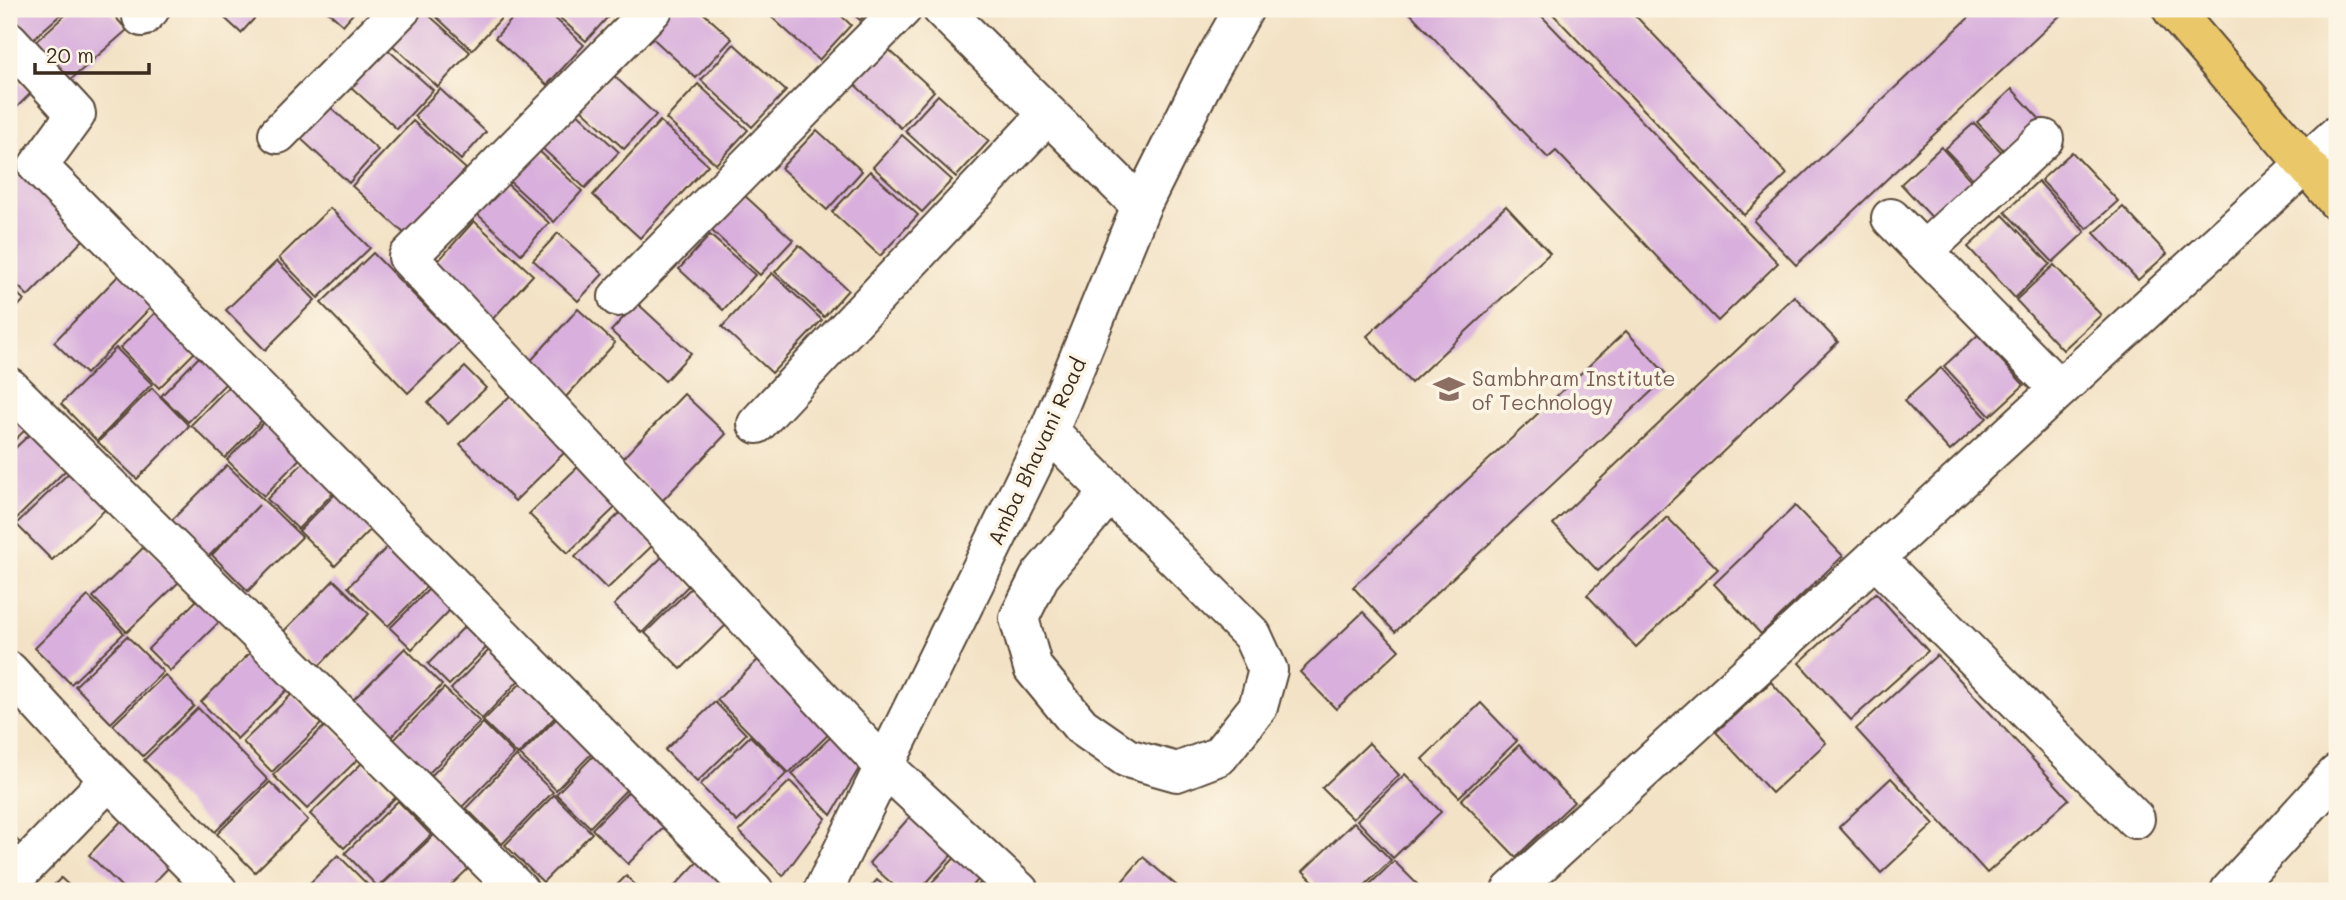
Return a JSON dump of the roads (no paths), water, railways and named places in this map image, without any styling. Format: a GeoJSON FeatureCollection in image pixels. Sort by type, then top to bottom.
{"type":"FeatureCollection","features":[{"type":"Feature","properties":{"kind":"main road"},"geometry":{"type":"LineString","coordinates":[[2172,9],[2337,201]]}},
{"type":"Feature","properties":{"kind":"street"},"geometry":{"type":"LineString","coordinates":[[278,134],[401,9]]}},
{"type":"Feature","properties":{"kind":"street"},"geometry":{"type":"LineString","coordinates":[[653,9],[408,257],[883,765],[1018,891]]}},
{"type":"Feature","properties":{"kind":"street"},"geometry":{"type":"LineString","coordinates":[[618,297],[902,9]]}},
{"type":"Feature","properties":{"kind":"street"},"geometry":{"type":"LineString","coordinates":[[942,9],[1141,206]]}},
{"type":"Feature","properties":{"kind":"street","name":"Amba Bhavani Road"},"geometry":{"type":"LineString","coordinates":[[823,891],[1049,431],[1141,206],[1207,74],[1244,9]]}},
{"type":"Feature","properties":{"kind":"street"},"geometry":{"type":"LineString","coordinates":[[9,41],[76,114],[38,166],[754,891]]}},
{"type":"Feature","properties":{"kind":"street"},"geometry":{"type":"LineString","coordinates":[[757,424],[1048,114]]}},
{"type":"Feature","properties":{"kind":"street"},"geometry":{"type":"LineString","coordinates":[[1511,891],[2337,135]]}},
{"type":"Feature","properties":{"kind":"street"},"geometry":{"type":"LineString","coordinates":[[1924,251],[2044,139]]}},
{"type":"Feature","properties":{"kind":"street"},"geometry":{"type":"LineString","coordinates":[[1891,218],[2059,389]]}},
{"type":"Feature","properties":{"kind":"street"},"geometry":{"type":"LineString","coordinates":[[9,387],[519,891]]}},
{"type":"Feature","properties":{"kind":"street"},"geometry":{"type":"LineString","coordinates":[[1049,431],[1110,492],[1252,635],[1268,670],[1258,707],[1219,756],[1177,772],[1127,758],[1081,726],[1033,668],[1018,618],[1040,576],[1110,492]]}},
{"type":"Feature","properties":{"kind":"street"},"geometry":{"type":"LineString","coordinates":[[1875,558],[2136,819]]}},
{"type":"Feature","properties":{"kind":"street"},"geometry":{"type":"LineString","coordinates":[[9,671],[109,780],[218,891]]}},
{"type":"Feature","properties":{"kind":"street"},"geometry":{"type":"LineString","coordinates":[[2230,891],[2337,774]]}},
{"type":"Feature","properties":{"kind":"street"},"geometry":{"type":"LineString","coordinates":[[9,883],[109,780]]}},
{"type":"Feature","properties":{"kind":"place","name":"Sambhram Institute of Technology"},"geometry":{"type":"Point","coordinates":[1449,389]}}]}
